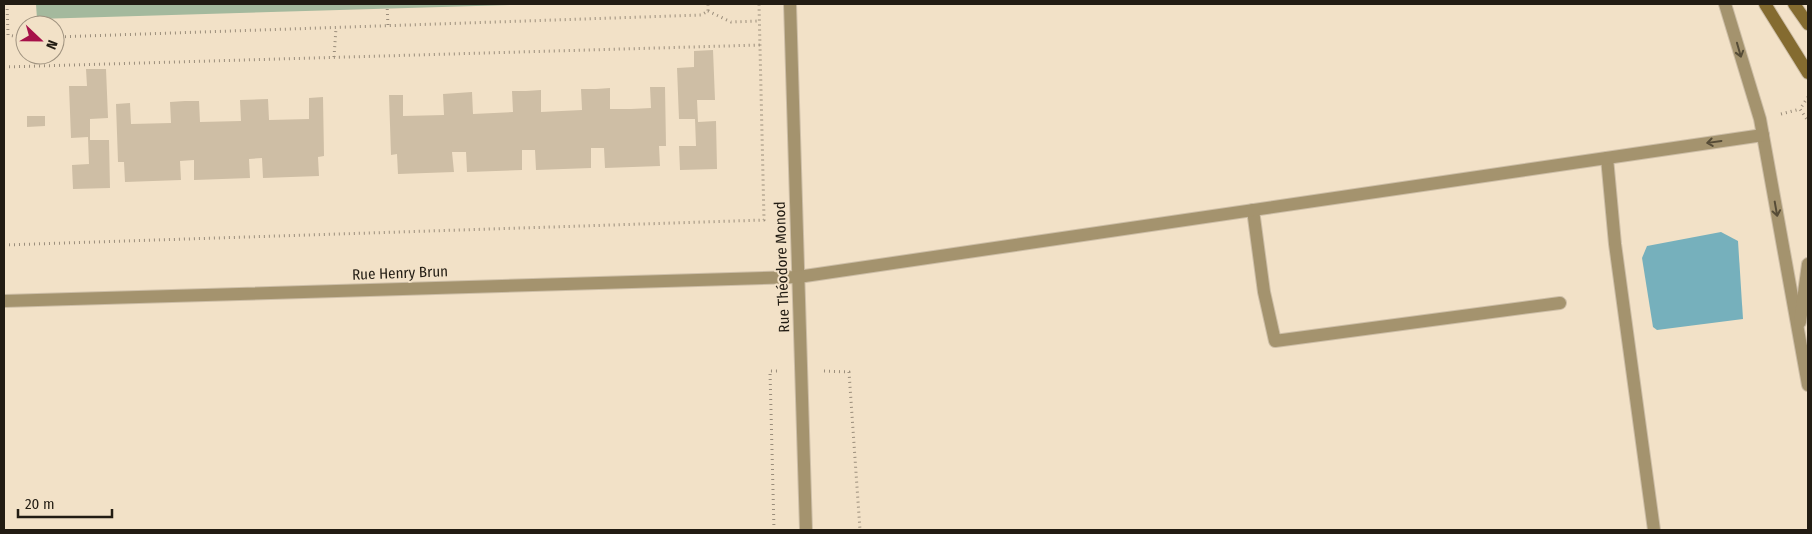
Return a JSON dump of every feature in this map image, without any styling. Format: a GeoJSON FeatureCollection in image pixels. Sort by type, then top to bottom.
{"type":"FeatureCollection","features":[{"type":"Feature","properties":{"kind":"street","name":"Rue Théodore Monod"},"geometry":{"type":"LineString","coordinates":[[790,4],[806,530]]}},
{"type":"Feature","properties":{"kind":"street"},"geometry":{"type":"LineString","coordinates":[[1725,4],[1763,135],[1808,385]]}},
{"type":"Feature","properties":{"kind":"street"},"geometry":{"type":"LineString","coordinates":[[1765,4],[1808,73]]}},
{"type":"Feature","properties":{"kind":"street"},"geometry":{"type":"LineString","coordinates":[[1794,4],[1808,24]]}},
{"type":"Feature","properties":{"kind":"street","name":"Rue Henry Brun"},"geometry":{"type":"LineString","coordinates":[[4,301],[798,277],[1763,135]]}},
{"type":"Feature","properties":{"kind":"street"},"geometry":{"type":"LineString","coordinates":[[1607,158],[1616,254],[1654,530]]}},
{"type":"Feature","properties":{"kind":"street"},"geometry":{"type":"LineString","coordinates":[[1253,210],[1264,292],[1275,341],[1560,304]]}},
{"type":"Feature","properties":{"kind":"street"},"geometry":{"type":"LineString","coordinates":[[1799,337],[1808,264]]}},
{"type":"Feature","properties":{"kind":"path"},"geometry":{"type":"LineString","coordinates":[[7,4],[8,35]]}},
{"type":"Feature","properties":{"kind":"path"},"geometry":{"type":"LineString","coordinates":[[388,4],[388,26]]}},
{"type":"Feature","properties":{"kind":"path"},"geometry":{"type":"LineString","coordinates":[[708,4],[708,11]]}},
{"type":"Feature","properties":{"kind":"path"},"geometry":{"type":"LineString","coordinates":[[4,245],[764,220],[759,4]]}},
{"type":"Feature","properties":{"kind":"path"},"geometry":{"type":"LineString","coordinates":[[65,38],[701,15],[708,11]]}},
{"type":"Feature","properties":{"kind":"path"},"geometry":{"type":"LineString","coordinates":[[708,11],[731,22],[759,21]]}},
{"type":"Feature","properties":{"kind":"path"},"geometry":{"type":"LineString","coordinates":[[334,58],[336,28]]}},
{"type":"Feature","properties":{"kind":"path"},"geometry":{"type":"LineString","coordinates":[[4,36],[15,36]]}},
{"type":"Feature","properties":{"kind":"path"},"geometry":{"type":"LineString","coordinates":[[4,67],[760,45]]}},
{"type":"Feature","properties":{"kind":"path"},"geometry":{"type":"LineString","coordinates":[[1808,97],[1800,109],[1808,121]]}},
{"type":"Feature","properties":{"kind":"path"},"geometry":{"type":"LineString","coordinates":[[774,530],[770,371],[785,370]]}},
{"type":"Feature","properties":{"kind":"path"},"geometry":{"type":"LineString","coordinates":[[821,371],[849,372],[860,530]]}},
{"type":"Feature","properties":{"kind":"green space"},"geometry":{"type":"Polygon","coordinates":[[[36,4],[540,4],[65,18],[65,15],[37,15],[36,4]]]}},
{"type":"Feature","properties":{"kind":"water"},"geometry":{"type":"Polygon","coordinates":[[[1721,232],[1738,241],[1743,319],[1657,330],[1653,327],[1642,258],[1647,246],[1721,232]]]}},
{"type":"Feature","properties":{"kind":"building"},"geometry":{"type":"Polygon","coordinates":[[[713,50],[715,100],[697,100],[698,122],[716,121],[717,169],[680,170],[679,146],[696,146],[695,119],[679,119],[677,68],[694,67],[694,51],[713,50]]]}},
{"type":"Feature","properties":{"kind":"building"},"geometry":{"type":"Polygon","coordinates":[[[86,69],[106,69],[108,118],[90,119],[90,140],[109,140],[110,188],[73,189],[72,165],[89,164],[88,137],[71,138],[69,86],[87,86],[86,69]]]}},
{"type":"Feature","properties":{"kind":"building"},"geometry":{"type":"Polygon","coordinates":[[[650,87],[665,87],[666,146],[659,146],[660,166],[605,168],[604,148],[591,148],[591,168],[536,170],[535,150],[522,150],[522,170],[467,172],[466,152],[452,152],[454,172],[398,174],[397,154],[391,155],[389,95],[403,95],[403,116],[444,115],[443,94],[472,92],[473,114],[513,112],[512,91],[541,90],[541,112],[582,110],[581,89],[610,88],[610,109],[651,108],[650,87]]]}},
{"type":"Feature","properties":{"kind":"building"},"geometry":{"type":"Polygon","coordinates":[[[323,97],[324,156],[318,157],[319,176],[263,178],[262,158],[249,159],[250,178],[194,180],[194,160],[180,161],[181,180],[125,182],[124,162],[118,162],[116,104],[130,103],[131,124],[171,123],[170,102],[185,101],[199,101],[200,122],[241,121],[240,100],[268,99],[269,120],[309,119],[309,98],[323,97]]]}},
{"type":"Feature","properties":{"kind":"building"},"geometry":{"type":"Polygon","coordinates":[[[27,116],[45,116],[45,126],[27,127],[27,116]]]}}]}
